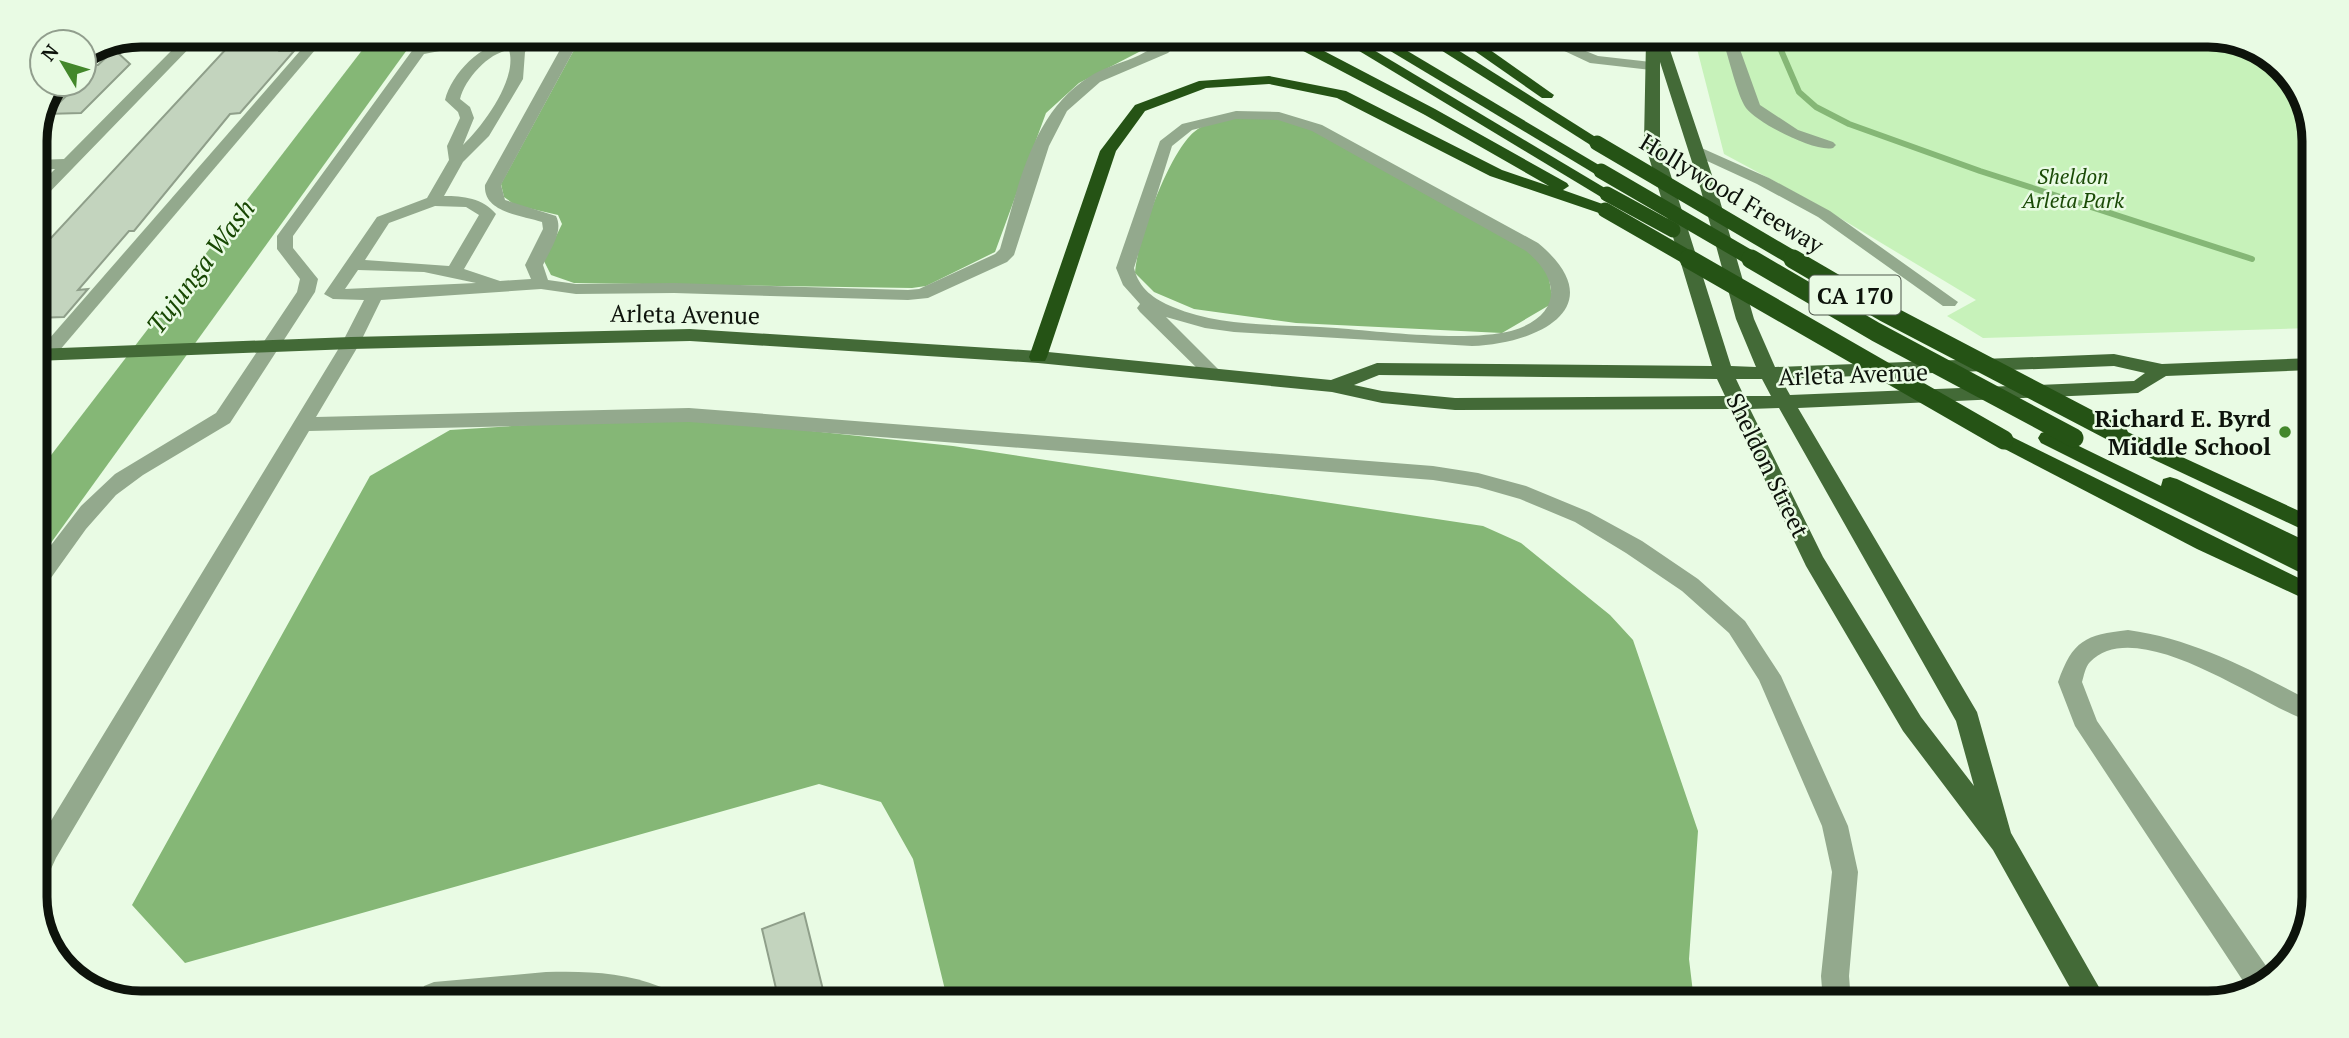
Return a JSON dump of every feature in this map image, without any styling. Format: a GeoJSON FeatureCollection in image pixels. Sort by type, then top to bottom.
{"type":"FeatureCollection","features":[{"type":"Feature","properties":{"kind":"highway"},"geometry":{"type":"LineString","coordinates":[[1306,47],[1606,202],[2048,438],[2302,565]]}},
{"type":"Feature","properties":{"kind":"highway"},"geometry":{"type":"LineString","coordinates":[[1359,47],[1606,202]]}},
{"type":"Feature","properties":{"kind":"highway"},"geometry":{"type":"LineString","coordinates":[[1391,47],[1876,332],[2074,438],[2302,548]]}},
{"type":"Feature","properties":{"kind":"highway","name":"Hollywood Freeway"},"geometry":{"type":"LineString","coordinates":[[1443,47],[1597,143],[1872,305],[2119,435],[2302,521]]}},
{"type":"Feature","properties":{"kind":"highway"},"geometry":{"type":"LineString","coordinates":[[1476,47],[1553,100],[1578,131]]}},
{"type":"Feature","properties":{"kind":"highway"},"geometry":{"type":"LineString","coordinates":[[1038,357],[1108,151],[1140,108],[1204,84],[1269,80],[1341,94],[1496,173],[1606,202]]}},
{"type":"Feature","properties":{"kind":"highway","name":"CA 170"},"geometry":{"type":"LineString","coordinates":[[1606,202],[2004,440],[2302,589]]}},
{"type":"Feature","properties":{"kind":"main road","name":"Sheldon Street"},"geometry":{"type":"LineString","coordinates":[[1653,47],[1653,141],[1724,374],[1814,560],[1912,724],[2002,842],[2087,991]]}},
{"type":"Feature","properties":{"kind":"main road","name":"Sheldon Street"},"geometry":{"type":"LineString","coordinates":[[1662,47],[1697,151],[1745,319],[1768,373],[1968,719],[2002,842]]}},
{"type":"Feature","properties":{"kind":"main road","name":"Arleta Avenue"},"geometry":{"type":"LineString","coordinates":[[47,358],[100,353],[351,343],[691,335],[1038,357],[1332,386],[1382,397],[1455,404],[1784,402],[2138,387],[2162,370]]}},
{"type":"Feature","properties":{"kind":"main road","name":"Arleta Avenue"},"geometry":{"type":"LineString","coordinates":[[1332,386],[1377,369],[1724,374],[2114,360],[2162,370],[2302,364]]}},
{"type":"Feature","properties":{"kind":"street"},"geometry":{"type":"LineString","coordinates":[[47,186],[183,47]]}},
{"type":"Feature","properties":{"kind":"street"},"geometry":{"type":"LineString","coordinates":[[47,349],[117,274],[311,47]]}},
{"type":"Feature","properties":{"kind":"street"},"geometry":{"type":"LineString","coordinates":[[47,567],[109,489],[135,470],[209,429],[223,418],[306,292],[309,279],[285,249],[285,236],[419,51],[439,47]]}},
{"type":"Feature","properties":{"kind":"street"},"geometry":{"type":"LineString","coordinates":[[457,160],[455,146],[467,118],[465,110],[452,100],[454,90],[486,53],[500,47]]}},
{"type":"Feature","properties":{"kind":"street"},"geometry":{"type":"LineString","coordinates":[[514,47],[518,52]]}},
{"type":"Feature","properties":{"kind":"street"},"geometry":{"type":"LineString","coordinates":[[433,201],[457,160],[481,136],[516,79],[518,52],[522,47]]}},
{"type":"Feature","properties":{"kind":"street"},"geometry":{"type":"LineString","coordinates":[[541,284],[534,265],[551,229],[550,219],[499,204],[493,197],[495,178],[568,47]]}},
{"type":"Feature","properties":{"kind":"street"},"geometry":{"type":"LineString","coordinates":[[510,208],[433,201],[383,220],[334,294],[375,295],[541,284],[576,289],[674,288],[922,294],[1001,258],[1008,251],[1034,170],[1054,120],[1069,99],[1101,76],[1167,47]]}},
{"type":"Feature","properties":{"kind":"street"},"geometry":{"type":"LineString","coordinates":[[1564,47],[1595,60],[1651,66]]}},
{"type":"Feature","properties":{"kind":"street"},"geometry":{"type":"LineString","coordinates":[[1732,47],[1753,107],[1793,133],[1828,145]]}},
{"type":"Feature","properties":{"kind":"street"},"geometry":{"type":"LineString","coordinates":[[1131,287],[1164,310],[1197,321],[1354,336],[1464,341],[1504,338],[1535,328],[1555,310],[1561,298],[1561,285],[1553,265],[1532,247],[1331,134],[1300,120],[1254,114],[1203,121],[1173,135],[1165,144],[1125,268],[1131,287],[1145,308],[1214,374]]}},
{"type":"Feature","properties":{"kind":"street"},"geometry":{"type":"LineString","coordinates":[[1697,151],[1763,181],[1824,214],[1950,302]]}},
{"type":"Feature","properties":{"kind":"street"},"geometry":{"type":"LineString","coordinates":[[47,165],[69,164]]}},
{"type":"Feature","properties":{"kind":"street"},"geometry":{"type":"LineString","coordinates":[[454,271],[488,214],[477,205]]}},
{"type":"Feature","properties":{"kind":"street"},"geometry":{"type":"LineString","coordinates":[[353,265],[454,271],[471,274],[501,286]]}},
{"type":"Feature","properties":{"kind":"street"},"geometry":{"type":"LineString","coordinates":[[47,850],[351,343],[375,295]]}},
{"type":"Feature","properties":{"kind":"street"},"geometry":{"type":"LineString","coordinates":[[303,424],[689,415],[1433,473],[1478,480],[1526,493],[1582,517],[1634,547],[1690,585],[1737,627],[1769,676],[1836,826],[1845,872],[1835,976],[1836,991]]}},
{"type":"Feature","properties":{"kind":"street"},"geometry":{"type":"LineString","coordinates":[[2257,977],[2087,726],[2070,682],[2081,657],[2104,640],[2143,638],[2184,649],[2302,708]]}},
{"type":"Feature","properties":{"kind":"street"},"geometry":{"type":"LineString","coordinates":[[497,991],[586,984],[640,991]]}},
{"type":"Feature","properties":{"kind":"green space","name":"Sheldon Arleta Park"},"geometry":{"type":"Polygon","coordinates":[[[1697,47],[2207,47],[2244,54],[2265,67],[2282,84],[2295,105],[2300,123],[2302,328],[1983,338],[1947,316],[1976,300],[1820,206],[1724,154],[1697,47]]]}},
{"type":"Feature","properties":{"kind":"water","name":"Tujunga Wash"},"geometry":{"type":"Polygon","coordinates":[[[365,47],[409,47],[47,548],[47,460],[365,47]]]}},
{"type":"Feature","properties":{"kind":"water"},"geometry":{"type":"Polygon","coordinates":[[[576,47],[1149,47],[1079,83],[1046,113],[995,252],[926,286],[912,288],[574,283],[551,275],[544,261],[562,224],[558,215],[515,205],[504,197],[501,184],[576,47]]]}},
{"type":"Feature","properties":{"kind":"water"},"geometry":{"type":"Polygon","coordinates":[[[1231,118],[1276,118],[1302,122],[1546,260],[1553,303],[1502,333],[1296,323],[1194,309],[1154,292],[1135,273],[1148,219],[1165,177],[1184,143],[1194,132],[1207,124],[1231,118]]]}},
{"type":"Feature","properties":{"kind":"water"},"geometry":{"type":"Polygon","coordinates":[[[671,416],[953,446],[1483,526],[1521,543],[1610,615],[1633,640],[1698,831],[1689,959],[1693,991],[945,991],[913,859],[881,802],[819,784],[185,963],[132,905],[370,476],[450,430],[671,416]]]}},
{"type":"Feature","properties":{"kind":"building"},"geometry":{"type":"Polygon","coordinates":[[[228,47],[284,47],[280,51],[294,51],[240,113],[230,114],[134,231],[129,231],[78,290],[88,289],[64,317],[47,318],[47,242],[228,47]]]}},
{"type":"Feature","properties":{"kind":"building"},"geometry":{"type":"Polygon","coordinates":[[[112,52],[117,52],[130,64],[98,96],[98,65],[112,52]]]}},
{"type":"Feature","properties":{"kind":"building"},"geometry":{"type":"Polygon","coordinates":[[[64,98],[96,98],[81,113],[51,114],[64,98]]]}},
{"type":"Feature","properties":{"kind":"building"},"geometry":{"type":"Polygon","coordinates":[[[804,913],[823,991],[777,991],[762,929],[804,913]]]}},
{"type":"Feature","properties":{"kind":"waterway"},"geometry":{"type":"LineString","coordinates":[[1780,47],[1799,92],[1816,107],[1849,124],[1980,171],[2252,259]]}},
{"type":"Feature","properties":{"kind":"place","name":"Richard E. Byrd Middle School"},"geometry":{"type":"Point","coordinates":[2285,432]}}]}
